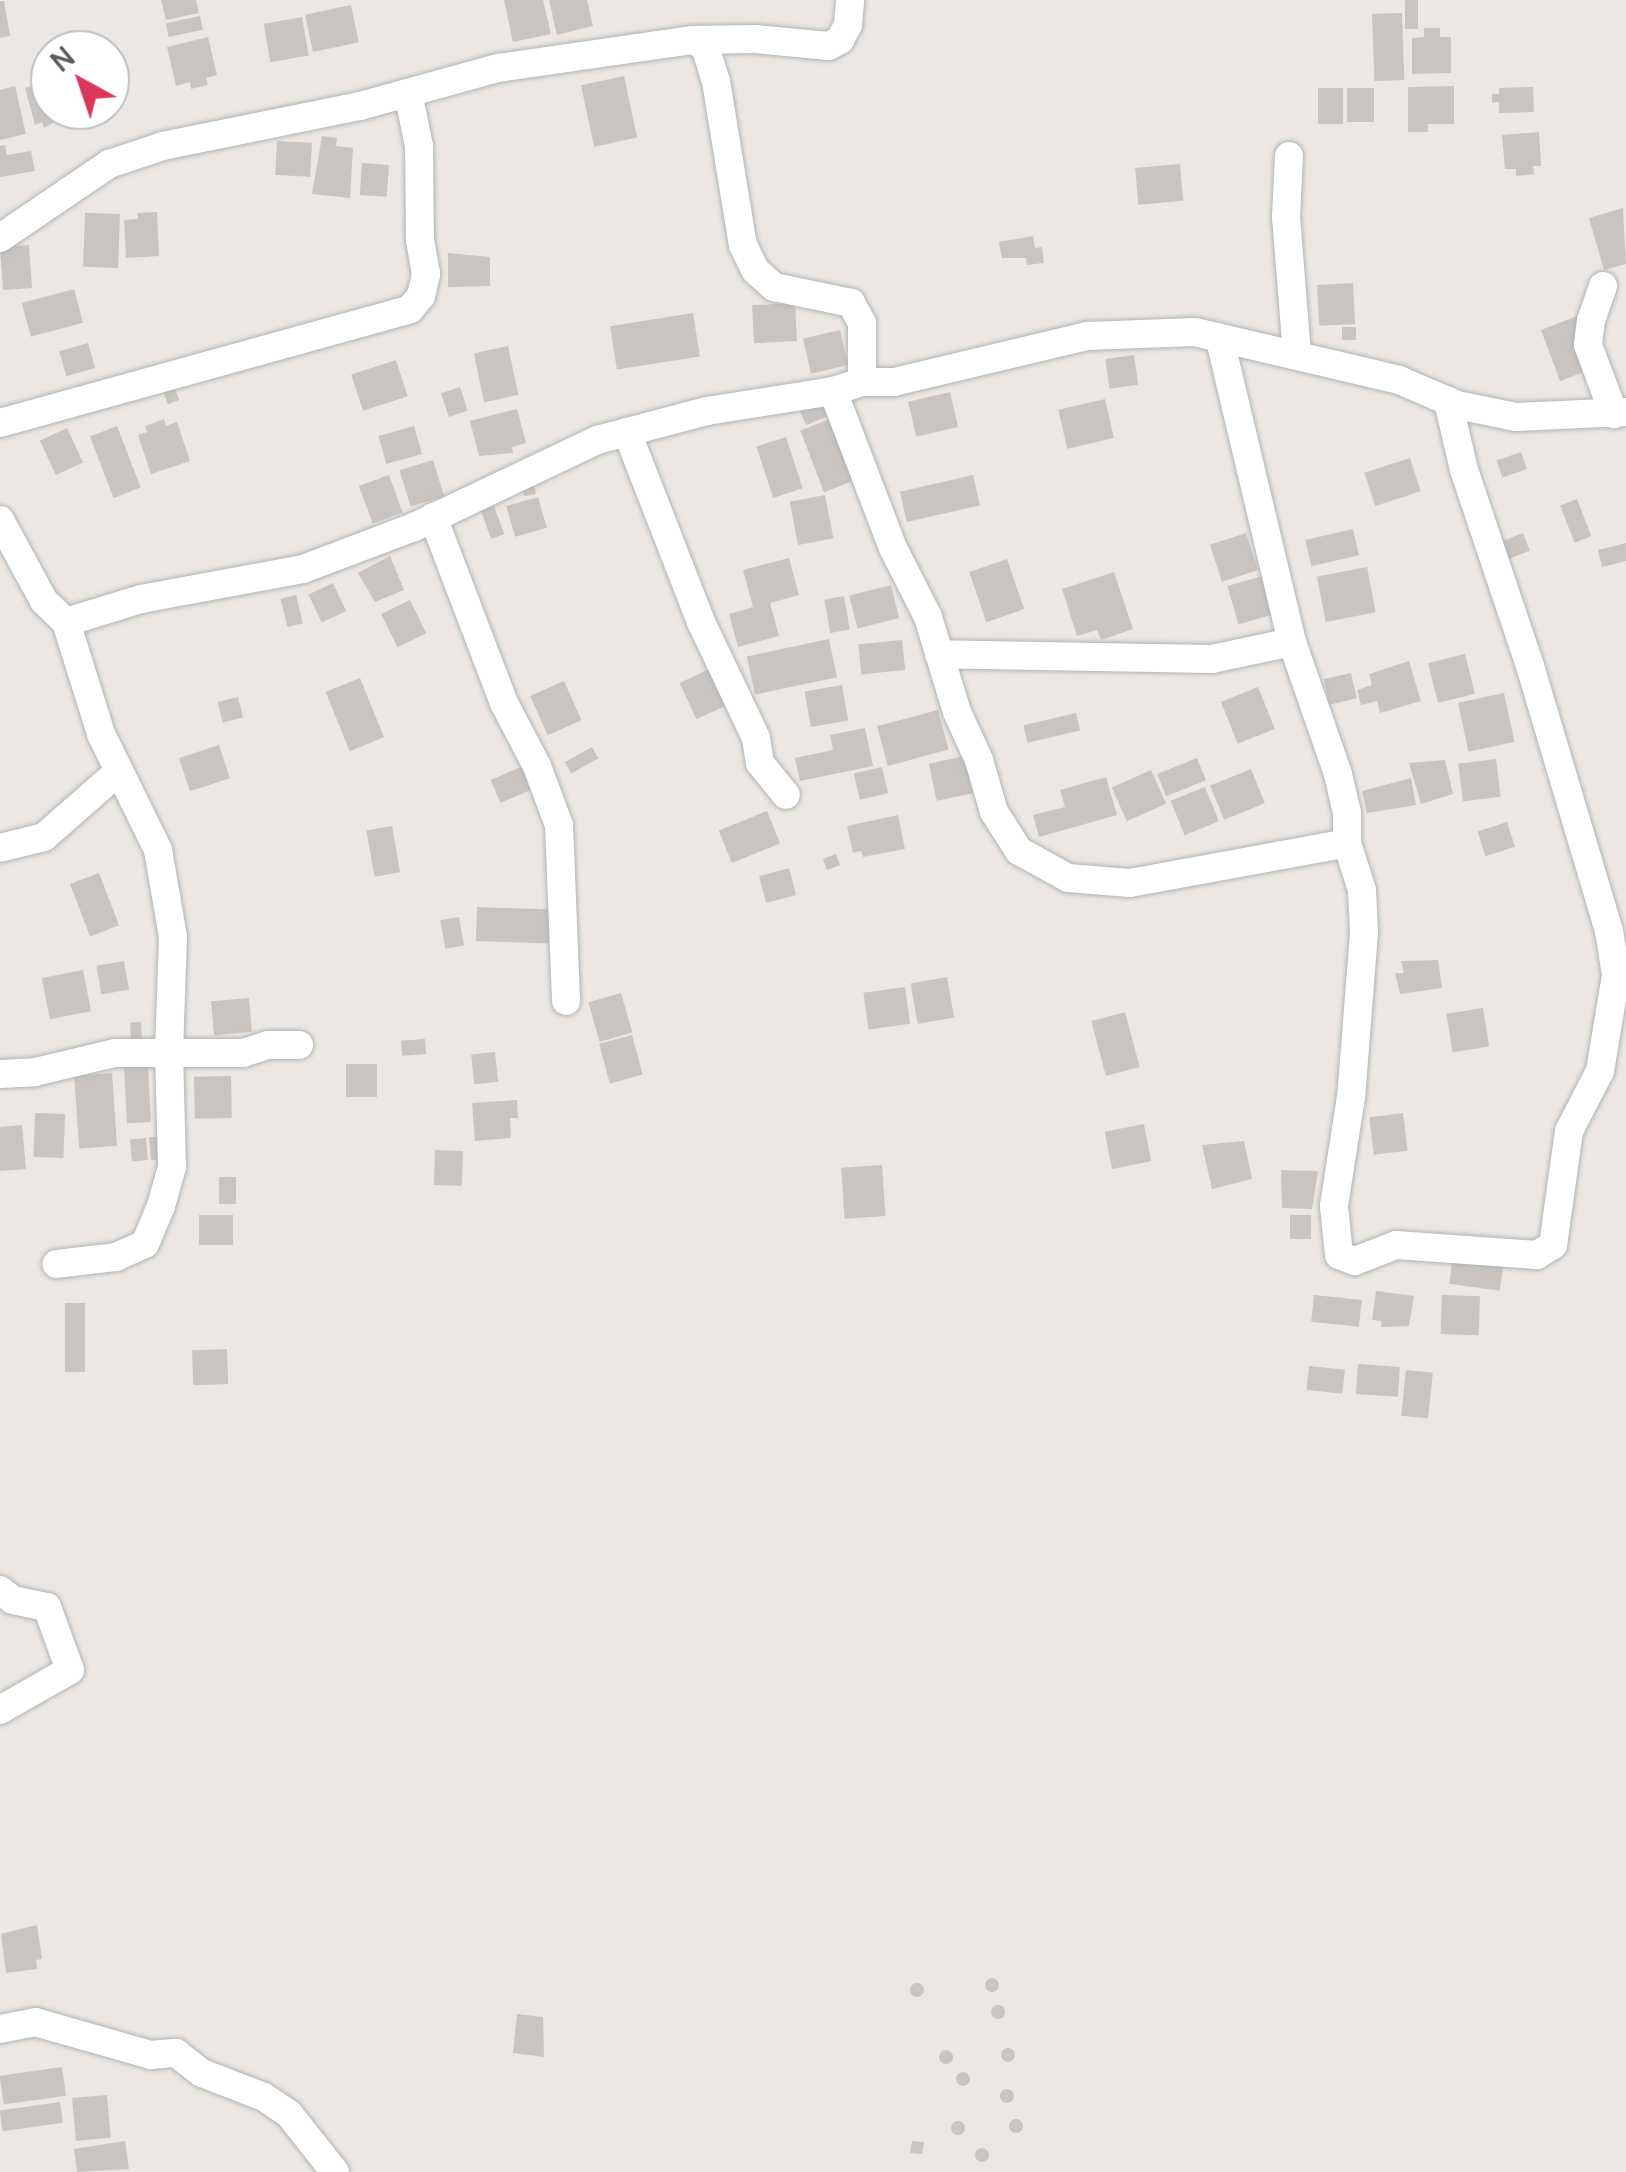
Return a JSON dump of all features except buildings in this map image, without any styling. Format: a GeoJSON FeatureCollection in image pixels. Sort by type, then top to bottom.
{"type":"FeatureCollection","features":[{"type":"Feature","properties":{"kind":"street"},"geometry":{"type":"LineString","coordinates":[[0,238],[109,164],[163,146],[408,93],[515,65],[693,40],[754,38],[830,46],[840,40],[848,25],[850,0]]}},
{"type":"Feature","properties":{"kind":"street"},"geometry":{"type":"LineString","coordinates":[[693,40],[705,46],[716,80],[742,245],[755,270],[774,287],[851,303],[862,323],[862,382]]}},
{"type":"Feature","properties":{"kind":"street"},"geometry":{"type":"LineString","coordinates":[[0,423],[410,308],[421,296],[426,274],[420,240],[418,146],[408,93]]}},
{"type":"Feature","properties":{"kind":"street"},"geometry":{"type":"LineString","coordinates":[[1289,156],[1286,217],[1298,354]]}},
{"type":"Feature","properties":{"kind":"street"},"geometry":{"type":"LineString","coordinates":[[66,622],[141,599],[303,569],[433,517],[597,440],[707,411],[833,392],[862,382],[894,382],[1087,336],[1195,332],[1399,380],[1448,400],[1516,417],[1620,413],[1588,345],[1590,320],[1603,286]]}},
{"type":"Feature","properties":{"kind":"street"},"geometry":{"type":"LineString","coordinates":[[1220,340],[1292,642],[1338,774],[1347,813],[1347,843],[1362,890],[1364,933],[1355,1060],[1334,1206],[1339,1255],[1355,1261],[1396,1245],[1505,1249],[1537,1255],[1553,1245],[1570,1132],[1600,1071],[1616,975],[1609,932],[1530,666],[1464,470],[1448,400]]}},
{"type":"Feature","properties":{"kind":"street"},"geometry":{"type":"LineString","coordinates":[[833,392],[939,654],[994,812],[1019,851],[1068,878],[1130,884],[1347,843]]}},
{"type":"Feature","properties":{"kind":"street"},"geometry":{"type":"LineString","coordinates":[[627,432],[701,622],[756,738],[760,763],[786,794]]}},
{"type":"Feature","properties":{"kind":"street"},"geometry":{"type":"LineString","coordinates":[[433,517],[504,703],[536,766],[559,825],[566,1001]]}},
{"type":"Feature","properties":{"kind":"street"},"geometry":{"type":"LineString","coordinates":[[0,520],[44,601],[66,622],[101,734],[158,850],[173,937],[169,1053],[172,1167],[145,1244],[116,1256],[56,1264]]}},
{"type":"Feature","properties":{"kind":"street"},"geometry":{"type":"LineString","coordinates":[[939,654],[1212,660],[1292,642]]}},
{"type":"Feature","properties":{"kind":"street"},"geometry":{"type":"LineString","coordinates":[[0,848],[44,837],[119,771]]}},
{"type":"Feature","properties":{"kind":"street"},"geometry":{"type":"LineString","coordinates":[[0,1074],[34,1072],[116,1053],[243,1053],[268,1044],[299,1045]]}},
{"type":"Feature","properties":{"kind":"street"},"geometry":{"type":"LineString","coordinates":[[0,1590],[13,1600],[47,1607],[70,1670],[0,1710]]}},
{"type":"Feature","properties":{"kind":"street"},"geometry":{"type":"LineString","coordinates":[[0,2030],[35,2022],[151,2054],[176,2053],[202,2073],[264,2097],[289,2114],[335,2172]]}}]}
